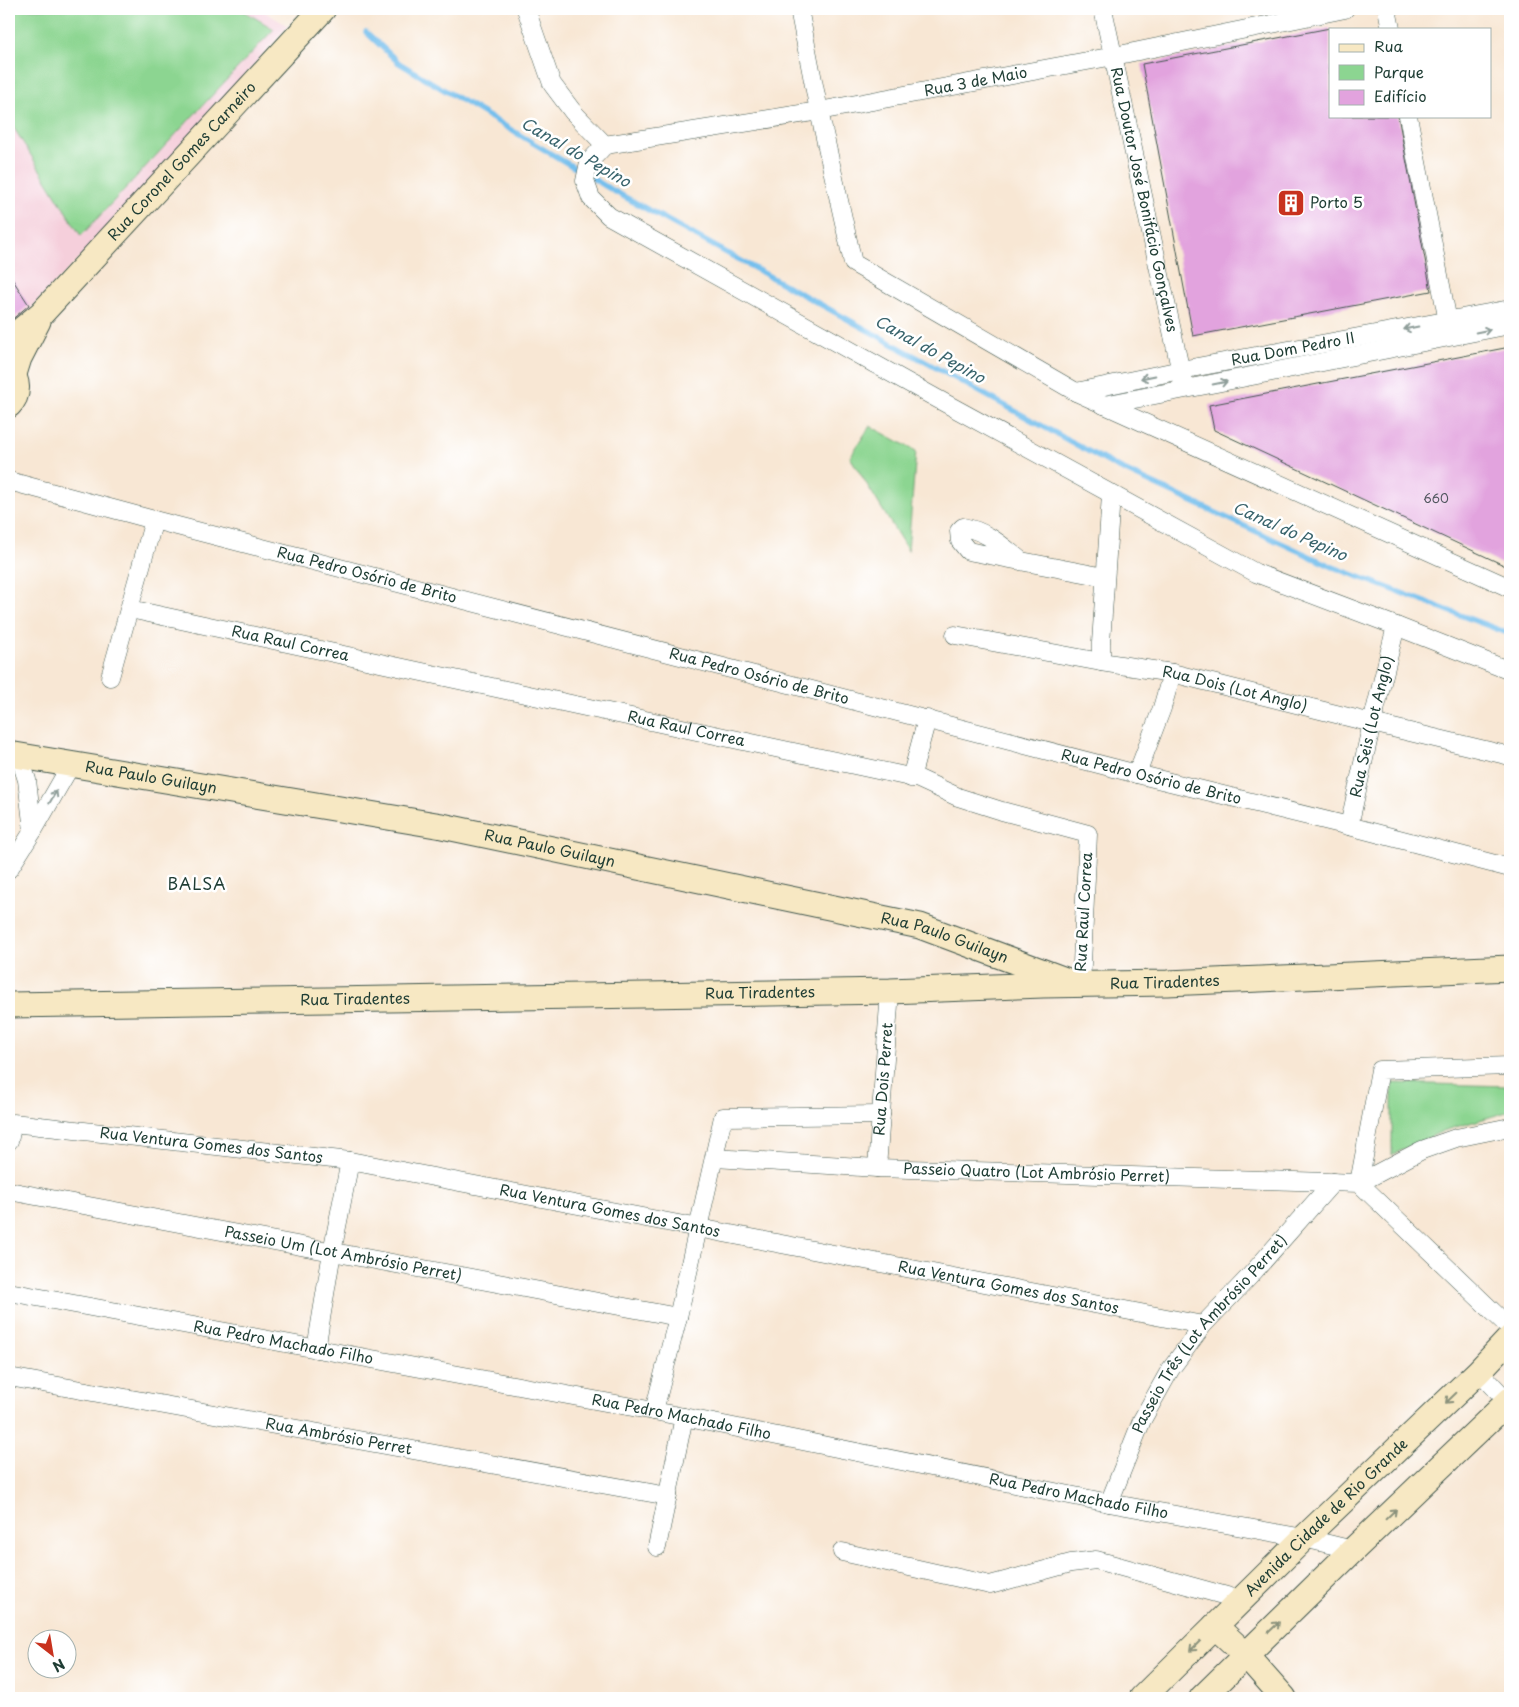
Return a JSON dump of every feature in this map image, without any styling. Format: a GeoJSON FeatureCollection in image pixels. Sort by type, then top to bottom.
{"type":"FeatureCollection","features":[{"type":"Feature","properties":{"kind":"street","name":"Rua Coronel Gomes Carneiro"},"geometry":{"type":"LineString","coordinates":[[9,340],[41,314],[323,9]]}},
{"type":"Feature","properties":{"kind":"street"},"geometry":{"type":"LineString","coordinates":[[526,9],[552,84],[573,112],[605,145],[589,162],[585,181],[591,198],[609,216],[1111,495],[1256,573],[1510,671]]}},
{"type":"Feature","properties":{"kind":"street"},"geometry":{"type":"LineString","coordinates":[[799,9],[819,111],[853,263],[1076,392],[1510,588]]}},
{"type":"Feature","properties":{"kind":"street","name":"Rua Doutor José Bonifácio Gonçalves"},"geometry":{"type":"LineString","coordinates":[[1103,9],[1185,390]]}},
{"type":"Feature","properties":{"kind":"street","name":"Rua 3 de Maio"},"geometry":{"type":"LineString","coordinates":[[605,145],[819,111],[1114,56],[1345,9]]}},
{"type":"Feature","properties":{"kind":"street"},"geometry":{"type":"LineString","coordinates":[[1387,9],[1391,28]]}},
{"type":"Feature","properties":{"kind":"street"},"geometry":{"type":"LineString","coordinates":[[1408,118],[1449,329]]}},
{"type":"Feature","properties":{"kind":"street","name":"Rua Dom Pedro II"},"geometry":{"type":"LineString","coordinates":[[1104,405],[1303,366],[1449,329],[1510,309]]}},
{"type":"Feature","properties":{"kind":"street","name":"Rua Coronel Gomes Carneiro"},"geometry":{"type":"LineString","coordinates":[[11,371],[41,314]]}},
{"type":"Feature","properties":{"kind":"street","name":"Rua Dom Pedro II"},"geometry":{"type":"LineString","coordinates":[[1076,392],[1301,348],[1449,329],[1510,325]]}},
{"type":"Feature","properties":{"kind":"street"},"geometry":{"type":"LineString","coordinates":[[1301,348],[1303,366]]}},
{"type":"Feature","properties":{"kind":"street"},"geometry":{"type":"LineString","coordinates":[[9,405],[15,397],[17,389],[17,381],[11,371]]}},
{"type":"Feature","properties":{"kind":"street","name":"Rua Pedro Osório de Brito"},"geometry":{"type":"LineString","coordinates":[[9,481],[1137,774],[1510,868]]}},
{"type":"Feature","properties":{"kind":"street"},"geometry":{"type":"LineString","coordinates":[[1102,662],[1100,643],[1111,495]]}},
{"type":"Feature","properties":{"kind":"street"},"geometry":{"type":"LineString","coordinates":[[110,677],[154,520]]}},
{"type":"Feature","properties":{"kind":"street"},"geometry":{"type":"LineString","coordinates":[[1020,560],[1105,577]]}},
{"type":"Feature","properties":{"kind":"street","name":"Rua Raul Correa"},"geometry":{"type":"LineString","coordinates":[[130,609],[919,779],[958,797],[1088,834],[1081,985]]}},
{"type":"Feature","properties":{"kind":"street","name":"Rua Seis (Lot Anglo)"},"geometry":{"type":"LineString","coordinates":[[1349,826],[1396,626]]}},
{"type":"Feature","properties":{"kind":"street","name":"Rua Dois (Lot Anglo)"},"geometry":{"type":"LineString","coordinates":[[955,635],[1172,673],[1510,756]]}},
{"type":"Feature","properties":{"kind":"street"},"geometry":{"type":"LineString","coordinates":[[1137,774],[1162,708],[1172,673]]}},
{"type":"Feature","properties":{"kind":"street"},"geometry":{"type":"LineString","coordinates":[[912,778],[927,719]]}},
{"type":"Feature","properties":{"kind":"street"},"geometry":{"type":"LineString","coordinates":[[14,755],[27,780],[34,831]]}},
{"type":"Feature","properties":{"kind":"street","name":"Rua Paulo Guilayn"},"geometry":{"type":"LineString","coordinates":[[14,755],[72,763],[442,826],[920,926],[1081,985]]}},
{"type":"Feature","properties":{"kind":"street"},"geometry":{"type":"LineString","coordinates":[[9,869],[34,831],[72,763]]}},
{"type":"Feature","properties":{"kind":"street","name":"Rua Tiradentes"},"geometry":{"type":"LineString","coordinates":[[9,1004],[890,992],[1177,983],[1510,968]]}},
{"type":"Feature","properties":{"kind":"street","name":"Rua Dois Perret"},"geometry":{"type":"LineString","coordinates":[[877,1168],[890,992]]}},
{"type":"Feature","properties":{"kind":"street"},"geometry":{"type":"LineString","coordinates":[[1359,1183],[1380,1070],[1510,1066]]}},
{"type":"Feature","properties":{"kind":"street"},"geometry":{"type":"LineString","coordinates":[[654,1411],[678,1318],[724,1117],[881,1115]]}},
{"type":"Feature","properties":{"kind":"street","name":"Rua Ventura Gomes dos Santos"},"geometry":{"type":"LineString","coordinates":[[9,1141],[13,1123],[350,1161],[1203,1326]]}},
{"type":"Feature","properties":{"kind":"street"},"geometry":{"type":"LineString","coordinates":[[1359,1183],[1422,1150],[1456,1138],[1510,1127]]}},
{"type":"Feature","properties":{"kind":"street","name":"Passeio Quatro (Lot Ambrósio Perret)"},"geometry":{"type":"LineString","coordinates":[[715,1158],[877,1168],[1359,1183]]}},
{"type":"Feature","properties":{"kind":"street"},"geometry":{"type":"LineString","coordinates":[[316,1349],[332,1252],[350,1161]]}},
{"type":"Feature","properties":{"kind":"street","name":"Passeio Três (Lot Ambrósio Perret)"},"geometry":{"type":"LineString","coordinates":[[1109,1503],[1142,1420],[1170,1370],[1203,1326],[1333,1182]]}},
{"type":"Feature","properties":{"kind":"street"},"geometry":{"type":"LineString","coordinates":[[1359,1183],[1510,1328]]}},
{"type":"Feature","properties":{"kind":"street","name":"Passeio Um (Lot Ambrósio Perret)"},"geometry":{"type":"LineString","coordinates":[[9,1191],[678,1318]]}},
{"type":"Feature","properties":{"kind":"street","name":"Rua Pedro Machado Filho"},"geometry":{"type":"LineString","coordinates":[[9,1292],[654,1411],[1109,1503],[1304,1538],[1353,1550]]}},
{"type":"Feature","properties":{"kind":"street","name":"Avenida Cidade de Rio Grande"},"geometry":{"type":"LineString","coordinates":[[1142,1698],[1304,1538],[1479,1371],[1510,1338]]}},
{"type":"Feature","properties":{"kind":"street"},"geometry":{"type":"LineString","coordinates":[[1202,1698],[1353,1550],[1510,1402],[1479,1371]]}},
{"type":"Feature","properties":{"kind":"street","name":"Rua Ambrósio Perret"},"geometry":{"type":"LineString","coordinates":[[9,1377],[668,1496]]}},
{"type":"Feature","properties":{"kind":"street"},"geometry":{"type":"LineString","coordinates":[[657,1547],[684,1417]]}},
{"type":"Feature","properties":{"kind":"street"},"geometry":{"type":"LineString","coordinates":[[842,1552],[990,1585],[1071,1563],[1096,1560],[1241,1600]]}},
{"type":"Feature","properties":{"kind":"street"},"geometry":{"type":"LineString","coordinates":[[1215,1626],[1246,1655],[1284,1698]]}},
{"type":"Feature","properties":{"kind":"shaded area"},"geometry":{"type":"Polygon","coordinates":[[[9,9],[260,9],[288,26],[157,177],[9,331],[9,9]]]}},
{"type":"Feature","properties":{"kind":"green space"},"geometry":{"type":"Polygon","coordinates":[[[9,9],[240,9],[274,29],[81,236],[9,120],[9,9]]]}},
{"type":"Feature","properties":{"kind":"green space"},"geometry":{"type":"Polygon","coordinates":[[[870,426],[916,451],[908,551],[850,457],[870,426]]]}},
{"type":"Feature","properties":{"kind":"green space"},"geometry":{"type":"Polygon","coordinates":[[[1392,1083],[1510,1086],[1510,1111],[1443,1131],[1392,1155],[1392,1083]]]}},
{"type":"Feature","properties":{"kind":"building","name":"Porto 5"},"geometry":{"type":"Polygon","coordinates":[[[1329,28],[1329,118],[1398,118],[1431,291],[1193,336],[1142,64],[1329,28]]]}},
{"type":"Feature","properties":{"kind":"building"},"geometry":{"type":"Polygon","coordinates":[[[9,274],[29,305],[9,322],[9,274]]]}},
{"type":"Feature","properties":{"kind":"building"},"geometry":{"type":"Polygon","coordinates":[[[1510,347],[1510,568],[1214,430],[1209,405],[1510,347]]]}},
{"type":"Feature","properties":{"kind":"waterway","name":"Canal do Pepino"},"geometry":{"type":"LineString","coordinates":[[366,32],[399,63],[612,190],[1117,467],[1333,567],[1510,634]]}},
{"type":"Feature","properties":{"kind":"place","name":"Porto 5"},"geometry":{"type":"Point","coordinates":[1291,203]}},
{"type":"Feature","properties":{"kind":"district","name":"BALSA"},"geometry":{"type":"Point","coordinates":[197,884]}}]}
